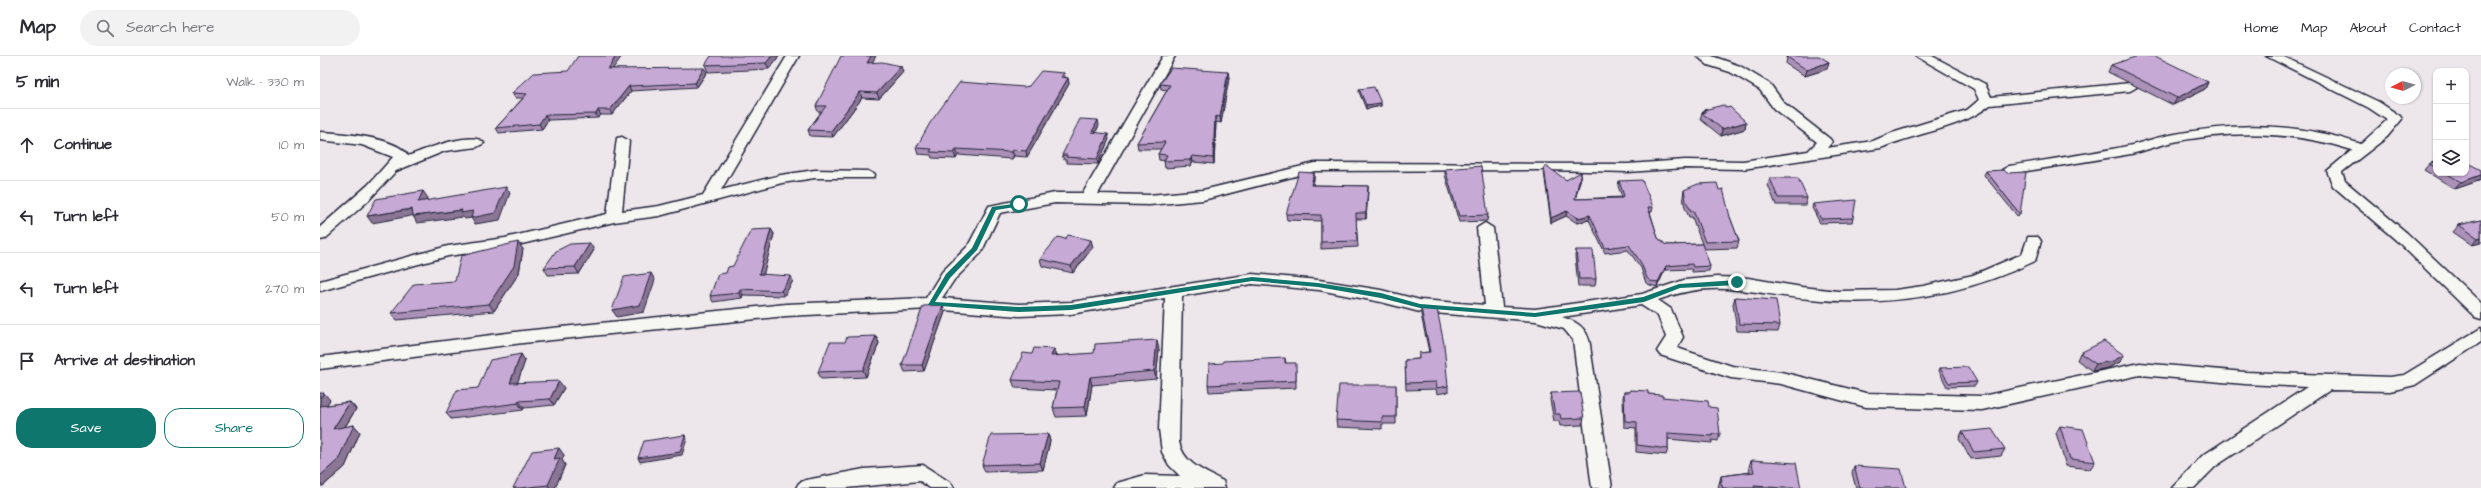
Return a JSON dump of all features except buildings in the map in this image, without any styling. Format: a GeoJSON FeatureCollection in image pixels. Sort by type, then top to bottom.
{"type":"FeatureCollection","features":[{"type":"Feature","properties":{"kind":"street"},"geometry":{"type":"LineString","coordinates":[[708,198],[793,56]]}},
{"type":"Feature","properties":{"kind":"street"},"geometry":{"type":"LineString","coordinates":[[1088,198],[1168,56]]}},
{"type":"Feature","properties":{"kind":"street"},"geometry":{"type":"LineString","coordinates":[[1703,56],[1713,62],[1735,68],[1765,87],[1779,106],[1825,142],[1811,156]]}},
{"type":"Feature","properties":{"kind":"street"},"geometry":{"type":"LineString","coordinates":[[1922,56],[1980,87],[1986,101]]}},
{"type":"Feature","properties":{"kind":"street"},"geometry":{"type":"LineString","coordinates":[[2272,56],[2374,105],[2395,119],[2386,132],[2361,149],[2334,171],[2338,183],[2402,237],[2481,313]]}},
{"type":"Feature","properties":{"kind":"street"},"geometry":{"type":"LineString","coordinates":[[931,304],[948,276],[975,249],[994,209],[1055,198],[1149,200],[1203,195],[1315,167],[1547,166],[1628,168],[1685,164],[1743,165],[1811,156],[1876,145],[1897,136],[1972,113],[1986,101],[2130,87]]}},
{"type":"Feature","properties":{"kind":"street"},"geometry":{"type":"LineString","coordinates":[[2009,170],[2134,149],[2169,139],[2219,132],[2282,130],[2326,137],[2361,149]]}},
{"type":"Feature","properties":{"kind":"street"},"geometry":{"type":"LineString","coordinates":[[320,136],[352,137],[388,148],[401,156],[392,169],[320,235]]}},
{"type":"Feature","properties":{"kind":"street"},"geometry":{"type":"LineString","coordinates":[[614,217],[622,141]]}},
{"type":"Feature","properties":{"kind":"street"},"geometry":{"type":"LineString","coordinates":[[392,169],[442,147],[477,143]]}},
{"type":"Feature","properties":{"kind":"street"},"geometry":{"type":"LineString","coordinates":[[320,286],[448,251],[505,243],[614,217],[658,211],[799,175],[832,173],[868,175]]}},
{"type":"Feature","properties":{"kind":"street"},"geometry":{"type":"LineString","coordinates":[[1485,228],[1494,311]]}},
{"type":"Feature","properties":{"kind":"street"},"geometry":{"type":"LineString","coordinates":[[1535,315],[1644,300],[1679,286],[1737,282],[1812,294],[1883,296],[1934,289],[1977,280],[2014,266],[2029,257],[2033,241]]}},
{"type":"Feature","properties":{"kind":"street"},"geometry":{"type":"LineString","coordinates":[[320,363],[523,337],[786,310],[931,304],[1019,310],[1071,308],[1252,279],[1318,285],[1381,296],[1420,306],[1535,315],[1570,325],[1582,339],[1582,353],[1602,488]]}},
{"type":"Feature","properties":{"kind":"street"},"geometry":{"type":"LineString","coordinates":[[1174,291],[1168,429],[1169,450],[1182,468],[1219,487]]}},
{"type":"Feature","properties":{"kind":"street"},"geometry":{"type":"LineString","coordinates":[[1644,300],[1665,312],[1674,337],[1666,351],[1731,372],[1781,378],[1866,400],[1982,403],[2140,369],[2245,378],[2376,384],[2409,380],[2481,334]]}},
{"type":"Feature","properties":{"kind":"street"},"geometry":{"type":"LineString","coordinates":[[2182,488],[2209,461],[2324,385],[2336,382]]}},
{"type":"Feature","properties":{"kind":"street"},"geometry":{"type":"LineString","coordinates":[[806,488],[864,477],[924,473],[944,488]]}},
{"type":"Feature","properties":{"kind":"street"},"geometry":{"type":"LineString","coordinates":[[1124,488],[1131,485],[1170,483],[1219,487]]}},
{"type":"Feature","properties":{"kind":"route"},"geometry":{"type":"LineString","coordinates":[[1019,204],[994,209],[975,249],[948,276],[931,304],[1019,310],[1071,308],[1252,279],[1318,285],[1381,296],[1420,306],[1479,309],[1535,315],[1644,300],[1679,286],[1737,282]]}}]}
